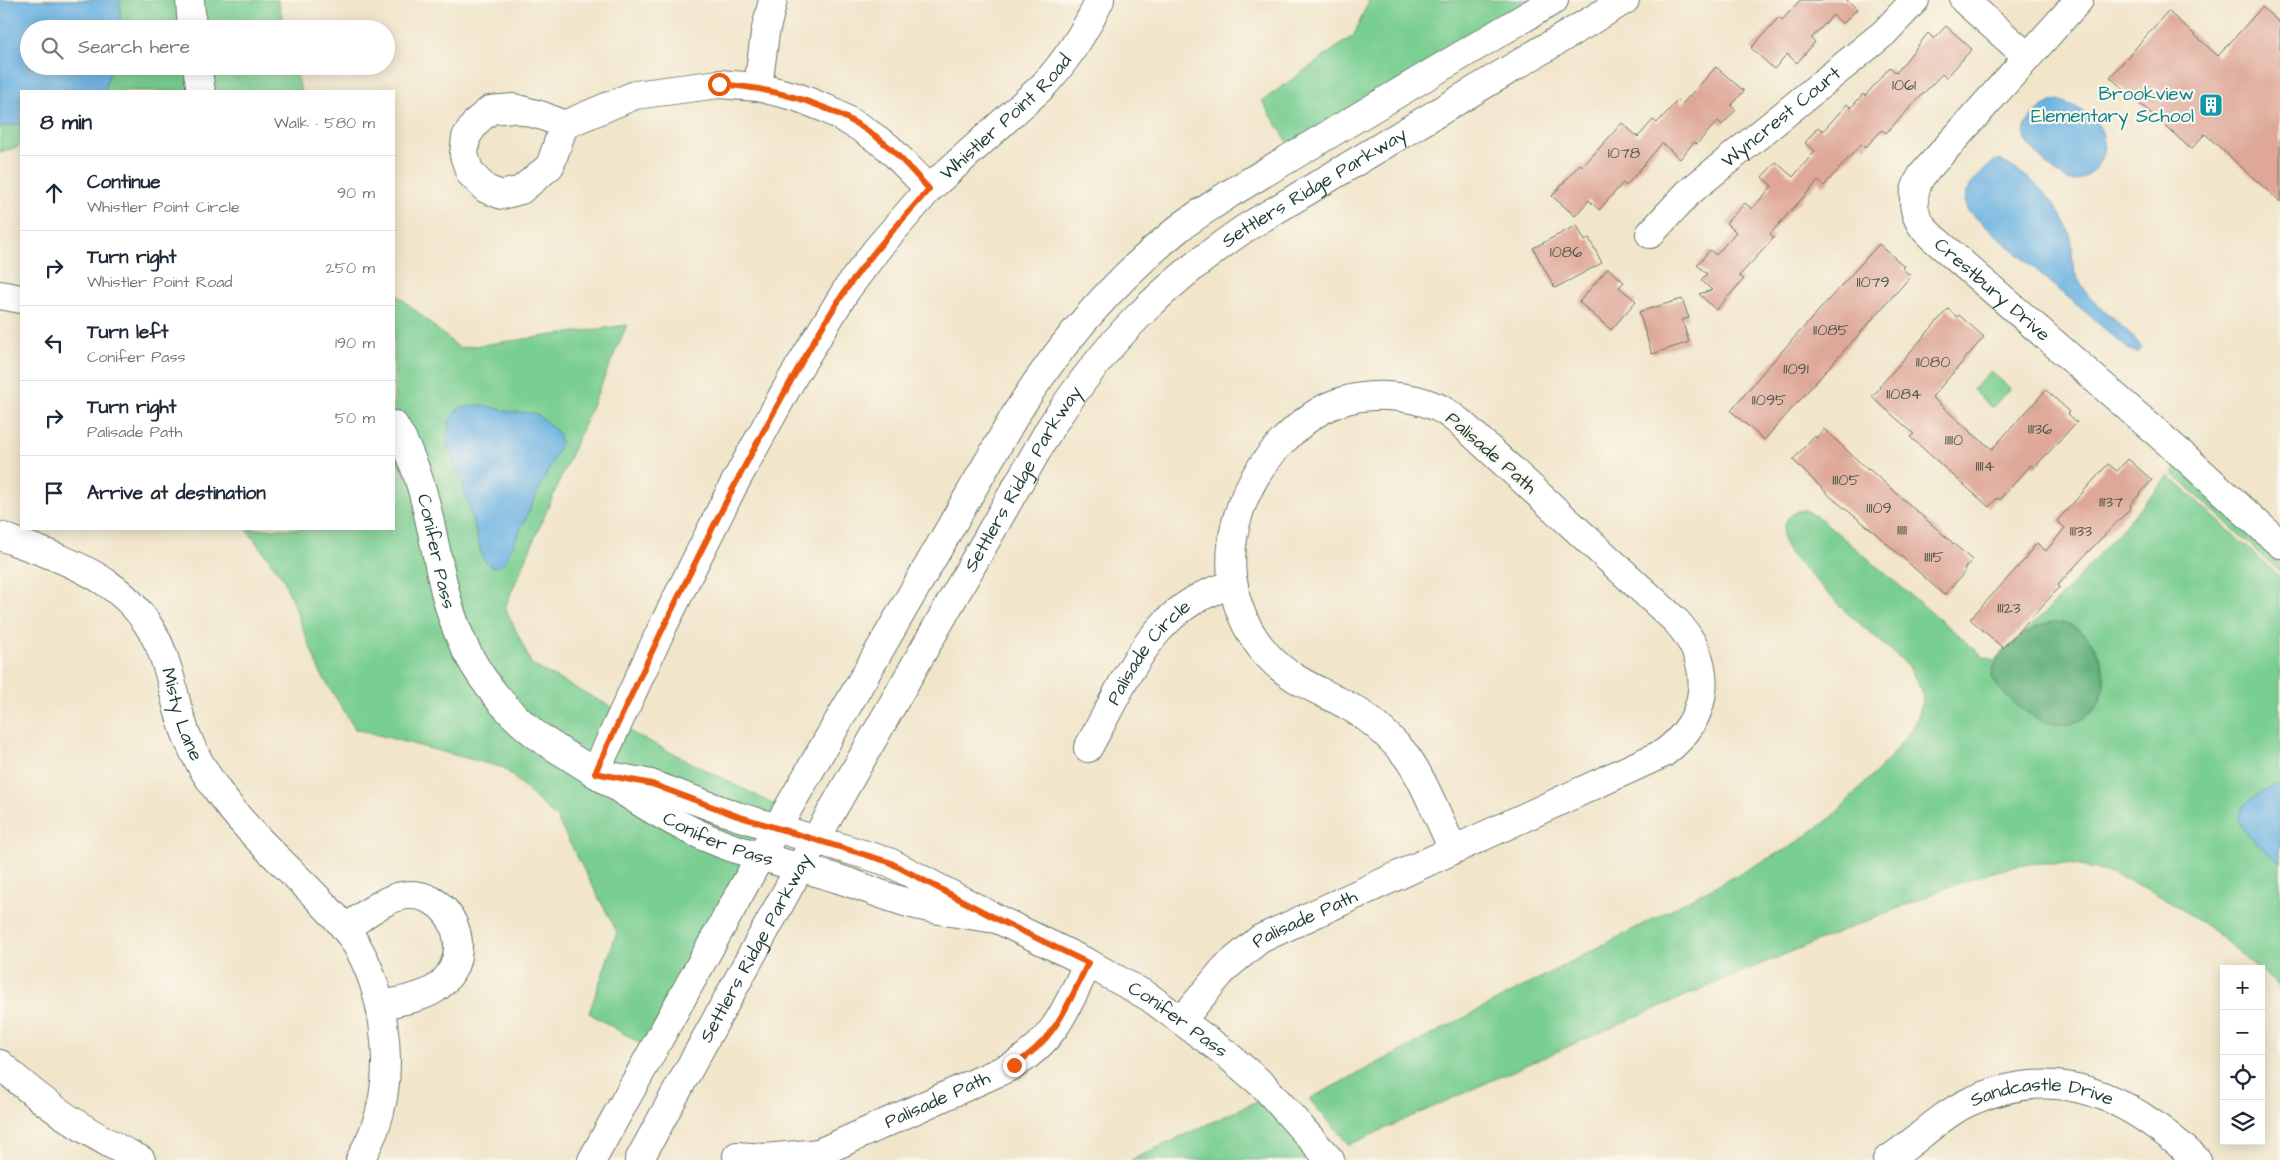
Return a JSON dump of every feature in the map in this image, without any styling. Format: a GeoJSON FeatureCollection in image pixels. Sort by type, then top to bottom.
{"type":"FeatureCollection","features":[{"type":"Feature","properties":{"kind":"street"},"geometry":{"type":"LineString","coordinates":[[190,0],[191,20]]}},
{"type":"Feature","properties":{"kind":"street"},"geometry":{"type":"LineString","coordinates":[[758,87],[765,33],[773,0]]}},
{"type":"Feature","properties":{"kind":"street","name":"Whistler Point Road"},"geometry":{"type":"LineString","coordinates":[[595,773],[663,626],[733,486],[794,377],[846,290],[877,248],[929,189],[1043,86],[1079,40],[1100,0]]}},
{"type":"Feature","properties":{"kind":"street","name":"Settlers Ridge Parkway"},"geometry":{"type":"LineString","coordinates":[[592,1160],[760,856],[1017,412],[1041,374],[1095,307],[1134,268],[1180,228],[1213,206],[1554,0]]}},
{"type":"Feature","properties":{"kind":"street","name":"Settlers Ridge Parkway"},"geometry":{"type":"LineString","coordinates":[[639,1160],[815,840],[1050,428],[1074,391],[1125,328],[1168,286],[1204,257],[1244,229],[1625,0]]}},
{"type":"Feature","properties":{"kind":"street","name":"Wyncrest Court"},"geometry":{"type":"LineString","coordinates":[[1650,234],[1688,193],[1884,33],[1915,0]]}},
{"type":"Feature","properties":{"kind":"street"},"geometry":{"type":"LineString","coordinates":[[1964,0],[2028,57]]}},
{"type":"Feature","properties":{"kind":"street","name":"Crestbury Drive"},"geometry":{"type":"LineString","coordinates":[[2079,0],[1920,178],[1914,197],[1918,221],[1928,234],[2187,459],[2280,544]]}},
{"type":"Feature","properties":{"kind":"street"},"geometry":{"type":"LineString","coordinates":[[198,75],[201,90]]}},
{"type":"Feature","properties":{"kind":"street"},"geometry":{"type":"LineString","coordinates":[[564,125],[635,95],[719,84],[758,87],[797,97],[827,109],[861,128],[888,147],[929,189]]}},
{"type":"Feature","properties":{"kind":"street","name":"Palisade Path"},"geometry":{"type":"LineString","coordinates":[[1182,1020],[1225,968],[1260,938],[1664,753],[1679,742],[1690,728],[1698,710],[1702,690],[1699,655],[1691,637],[1462,424],[1438,407],[1408,397],[1381,396],[1346,400],[1329,406],[1299,425],[1260,466],[1245,493],[1236,515],[1231,548],[1234,585],[1242,613],[1254,638],[1268,657],[1304,685],[1348,706],[1367,718],[1405,754],[1453,849]]}},
{"type":"Feature","properties":{"kind":"street","name":"Conifer Pass"},"geometry":{"type":"LineString","coordinates":[[395,427],[416,469],[428,506],[444,584],[456,627],[483,680],[510,711],[543,740],[642,805],[676,824],[722,844],[800,867],[903,902],[997,919]]}},
{"type":"Feature","properties":{"kind":"street","name":"Misty Lane"},"geometry":{"type":"LineString","coordinates":[[0,536],[76,564],[99,577],[121,593],[143,617],[158,642],[168,669],[180,717],[204,771],[246,826],[345,929],[366,966],[380,1006],[386,1053],[384,1087],[375,1127],[360,1160]]}},
{"type":"Feature","properties":{"kind":"street","name":"Palisade Circle"},"geometry":{"type":"LineString","coordinates":[[1088,748],[1141,654],[1161,626],[1177,611],[1198,596],[1212,589],[1234,585]]}},
{"type":"Feature","properties":{"kind":"street","name":"Conifer Pass"},"geometry":{"type":"LineString","coordinates":[[595,773],[652,784],[777,828],[889,862],[997,919],[1088,963],[1149,997],[1182,1020],[1264,1086],[1330,1160]]}},
{"type":"Feature","properties":{"kind":"street"},"geometry":{"type":"LineString","coordinates":[[345,929],[386,902],[399,897],[414,896],[427,899],[441,907],[451,919],[458,934],[459,951],[454,966],[434,989],[380,1006]]}},
{"type":"Feature","properties":{"kind":"street","name":"Palisade Path"},"geometry":{"type":"LineString","coordinates":[[737,1156],[764,1158],[818,1153],[1014,1065],[1032,1054],[1046,1040],[1064,1013],[1088,963]]}},
{"type":"Feature","properties":{"kind":"street"},"geometry":{"type":"LineString","coordinates":[[0,1064],[51,1106],[88,1131],[141,1160]]}},
{"type":"Feature","properties":{"kind":"street","name":"Sandcastle Drive"},"geometry":{"type":"LineString","coordinates":[[1887,1160],[1910,1145],[1948,1114],[1967,1103],[2012,1088],[2060,1084],[2086,1090],[2115,1100],[2143,1115],[2172,1137],[2197,1160]]}},
{"type":"Feature","properties":{"kind":"green space"},"geometry":{"type":"Polygon","coordinates":[[[0,0],[278,0],[283,20],[20,20],[20,75],[297,75],[301,90],[20,90],[20,146],[0,152],[0,0]]]}},
{"type":"Feature","properties":{"kind":"green space"},"geometry":{"type":"Polygon","coordinates":[[[1369,0],[1554,0],[1296,155],[1262,101],[1354,35],[1369,0]]]}},
{"type":"Feature","properties":{"kind":"green space"},"geometry":{"type":"Polygon","coordinates":[[[395,293],[459,348],[627,325],[505,607],[532,665],[623,713],[617,725],[787,811],[653,1051],[589,1013],[617,932],[557,819],[504,768],[355,729],[320,672],[283,578],[247,530],[395,530],[395,293]]]}},
{"type":"Feature","properties":{"kind":"green space"},"geometry":{"type":"Polygon","coordinates":[[[1990,371],[2010,388],[1992,408],[1973,390],[1990,371]]]}},
{"type":"Feature","properties":{"kind":"green space"},"geometry":{"type":"Polygon","coordinates":[[[2177,467],[2280,560],[2280,572],[2172,473],[2177,467]]]}},
{"type":"Feature","properties":{"kind":"green space"},"geometry":{"type":"Polygon","coordinates":[[[2169,476],[2280,577],[2280,987],[2265,974],[2265,965],[2254,965],[2205,926],[2149,890],[2119,877],[2087,867],[2055,863],[2032,864],[2008,868],[1958,884],[1800,948],[1606,1030],[1349,1145],[1309,1099],[1792,846],[1831,818],[1888,760],[1915,724],[1923,702],[1922,691],[1908,665],[1846,612],[1788,552],[1783,538],[1783,531],[1792,514],[1806,510],[1822,520],[1984,657],[1994,660],[2007,649],[1998,659],[1993,679],[1995,683],[2014,701],[2036,717],[2060,724],[2073,723],[2086,717],[2096,709],[2100,702],[2104,689],[2104,677],[2102,664],[2097,652],[2081,632],[2071,625],[2058,623],[2036,627],[2013,644],[2058,600],[2169,476]]]}},
{"type":"Feature","properties":{"kind":"green space"},"geometry":{"type":"Polygon","coordinates":[[[2052,622],[2070,626],[2085,636],[2096,651],[2102,668],[2103,687],[2098,703],[2087,716],[2069,724],[2053,724],[2034,717],[2008,697],[1998,687],[1992,677],[1993,668],[2005,650],[2034,629],[2052,622]]]}},
{"type":"Feature","properties":{"kind":"green space"},"geometry":{"type":"Polygon","coordinates":[[[1259,1100],[1330,1160],[1131,1160],[1259,1100]]]}},
{"type":"Feature","properties":{"kind":"water"},"geometry":{"type":"Polygon","coordinates":[[[0,0],[120,0],[120,20],[20,20],[20,75],[109,75],[104,90],[20,90],[20,124],[0,127],[0,0]]]}},
{"type":"Feature","properties":{"kind":"water"},"geometry":{"type":"Polygon","coordinates":[[[2058,100],[2085,112],[2098,125],[2102,133],[2104,142],[2101,159],[2092,172],[2079,180],[2068,180],[2045,162],[2029,145],[2024,133],[2033,114],[2046,105],[2058,100]]]}},
{"type":"Feature","properties":{"kind":"water"},"geometry":{"type":"Polygon","coordinates":[[[1998,160],[2032,181],[2042,190],[2059,212],[2070,235],[2073,266],[2078,279],[2093,300],[2136,340],[2141,347],[2137,353],[2128,349],[1968,211],[1965,197],[1968,190],[1982,172],[1994,161],[1998,160]]]}},
{"type":"Feature","properties":{"kind":"water"},"geometry":{"type":"Polygon","coordinates":[[[482,405],[510,412],[535,413],[558,432],[561,443],[506,560],[500,566],[491,567],[483,559],[462,482],[447,446],[449,421],[454,413],[461,408],[482,405]]]}},
{"type":"Feature","properties":{"kind":"water"},"geometry":{"type":"Polygon","coordinates":[[[2280,784],[2280,863],[2244,830],[2240,820],[2240,812],[2246,803],[2259,794],[2280,784]]]}},
{"type":"Feature","properties":{"kind":"building"},"geometry":{"type":"Polygon","coordinates":[[[1800,0],[1847,0],[1857,9],[1843,24],[1833,15],[1811,39],[1815,42],[1797,63],[1787,54],[1774,69],[1751,48],[1779,17],[1782,20],[1800,0]]]}},
{"type":"Feature","properties":{"kind":"building","name":"Brookview Elementary School"},"geometry":{"type":"Polygon","coordinates":[[[2262,7],[2280,23],[2280,202],[2205,134],[2191,149],[2110,77],[2168,11],[2218,56],[2262,7]]]}},
{"type":"Feature","properties":{"kind":"building"},"geometry":{"type":"Polygon","coordinates":[[[1946,26],[1972,49],[1946,78],[1942,74],[1886,133],[1882,130],[1865,148],[1861,144],[1824,186],[1818,181],[1770,234],[1774,238],[1739,276],[1744,279],[1716,310],[1699,294],[1712,290],[1701,280],[1707,274],[1697,265],[1710,250],[1716,255],[1736,232],[1726,223],[1745,203],[1752,209],[1772,186],[1762,177],[1776,162],[1793,177],[1815,151],[1805,143],[1818,127],[1823,131],[1847,104],[1851,108],[1863,94],[1865,96],[1890,67],[1896,73],[1928,33],[1934,39],[1946,26]]]}},
{"type":"Feature","properties":{"kind":"building"},"geometry":{"type":"Polygon","coordinates":[[[1716,67],[1744,91],[1731,106],[1736,110],[1722,125],[1718,121],[1697,144],[1694,142],[1680,159],[1662,143],[1626,186],[1623,183],[1599,210],[1589,200],[1575,216],[1552,196],[1580,164],[1583,166],[1622,123],[1638,137],[1653,120],[1657,123],[1678,100],[1682,104],[1716,67]]]}},
{"type":"Feature","properties":{"kind":"building"},"geometry":{"type":"Polygon","coordinates":[[[1577,225],[1585,241],[1589,238],[1602,263],[1555,288],[1533,248],[1577,225]]]}},
{"type":"Feature","properties":{"kind":"building"},"geometry":{"type":"Polygon","coordinates":[[[1879,244],[1904,266],[1902,268],[1911,276],[1764,440],[1731,411],[1764,371],[1879,244]]]}},
{"type":"Feature","properties":{"kind":"building"},"geometry":{"type":"Polygon","coordinates":[[[1608,268],[1624,282],[1619,287],[1636,301],[1611,330],[1579,302],[1608,268]]]}},
{"type":"Feature","properties":{"kind":"building"},"geometry":{"type":"Polygon","coordinates":[[[1682,299],[1689,318],[1682,320],[1689,342],[1652,354],[1639,312],[1682,299]]]}},
{"type":"Feature","properties":{"kind":"building"},"geometry":{"type":"Polygon","coordinates":[[[1948,309],[1957,317],[1959,315],[1984,337],[1932,397],[1973,434],[1992,449],[2046,390],[2070,412],[2068,414],[2077,422],[2034,468],[2031,465],[1999,500],[1997,498],[1989,507],[1910,437],[1914,434],[1872,397],[1948,309]]]}},
{"type":"Feature","properties":{"kind":"building"},"geometry":{"type":"Polygon","coordinates":[[[1824,429],[1868,470],[1972,560],[1964,569],[1966,571],[1944,595],[1873,531],[1832,498],[1793,460],[1814,436],[1816,438],[1824,429]]]}},
{"type":"Feature","properties":{"kind":"building"},"geometry":{"type":"Polygon","coordinates":[[[2128,459],[2152,480],[2130,505],[2131,507],[2126,513],[2088,552],[2058,585],[2060,587],[2003,648],[1970,619],[2027,557],[2037,543],[2046,551],[2065,528],[2057,521],[2108,464],[2117,471],[2128,459]]]}},
{"type":"Feature","properties":{"kind":"place","name":"Brookview Elementary School"},"geometry":{"type":"Point","coordinates":[2211,105]}},
{"type":"Feature","properties":{"kind":"route"},"geometry":{"type":"LineString","coordinates":[[719,84],[758,87],[797,97],[827,109],[861,128],[888,147],[929,189],[877,248],[822,327],[733,486],[663,626],[595,773],[652,784],[737,816],[889,862],[997,919],[1088,963],[1064,1013],[1046,1040],[1032,1054],[1014,1065]]}}]}
